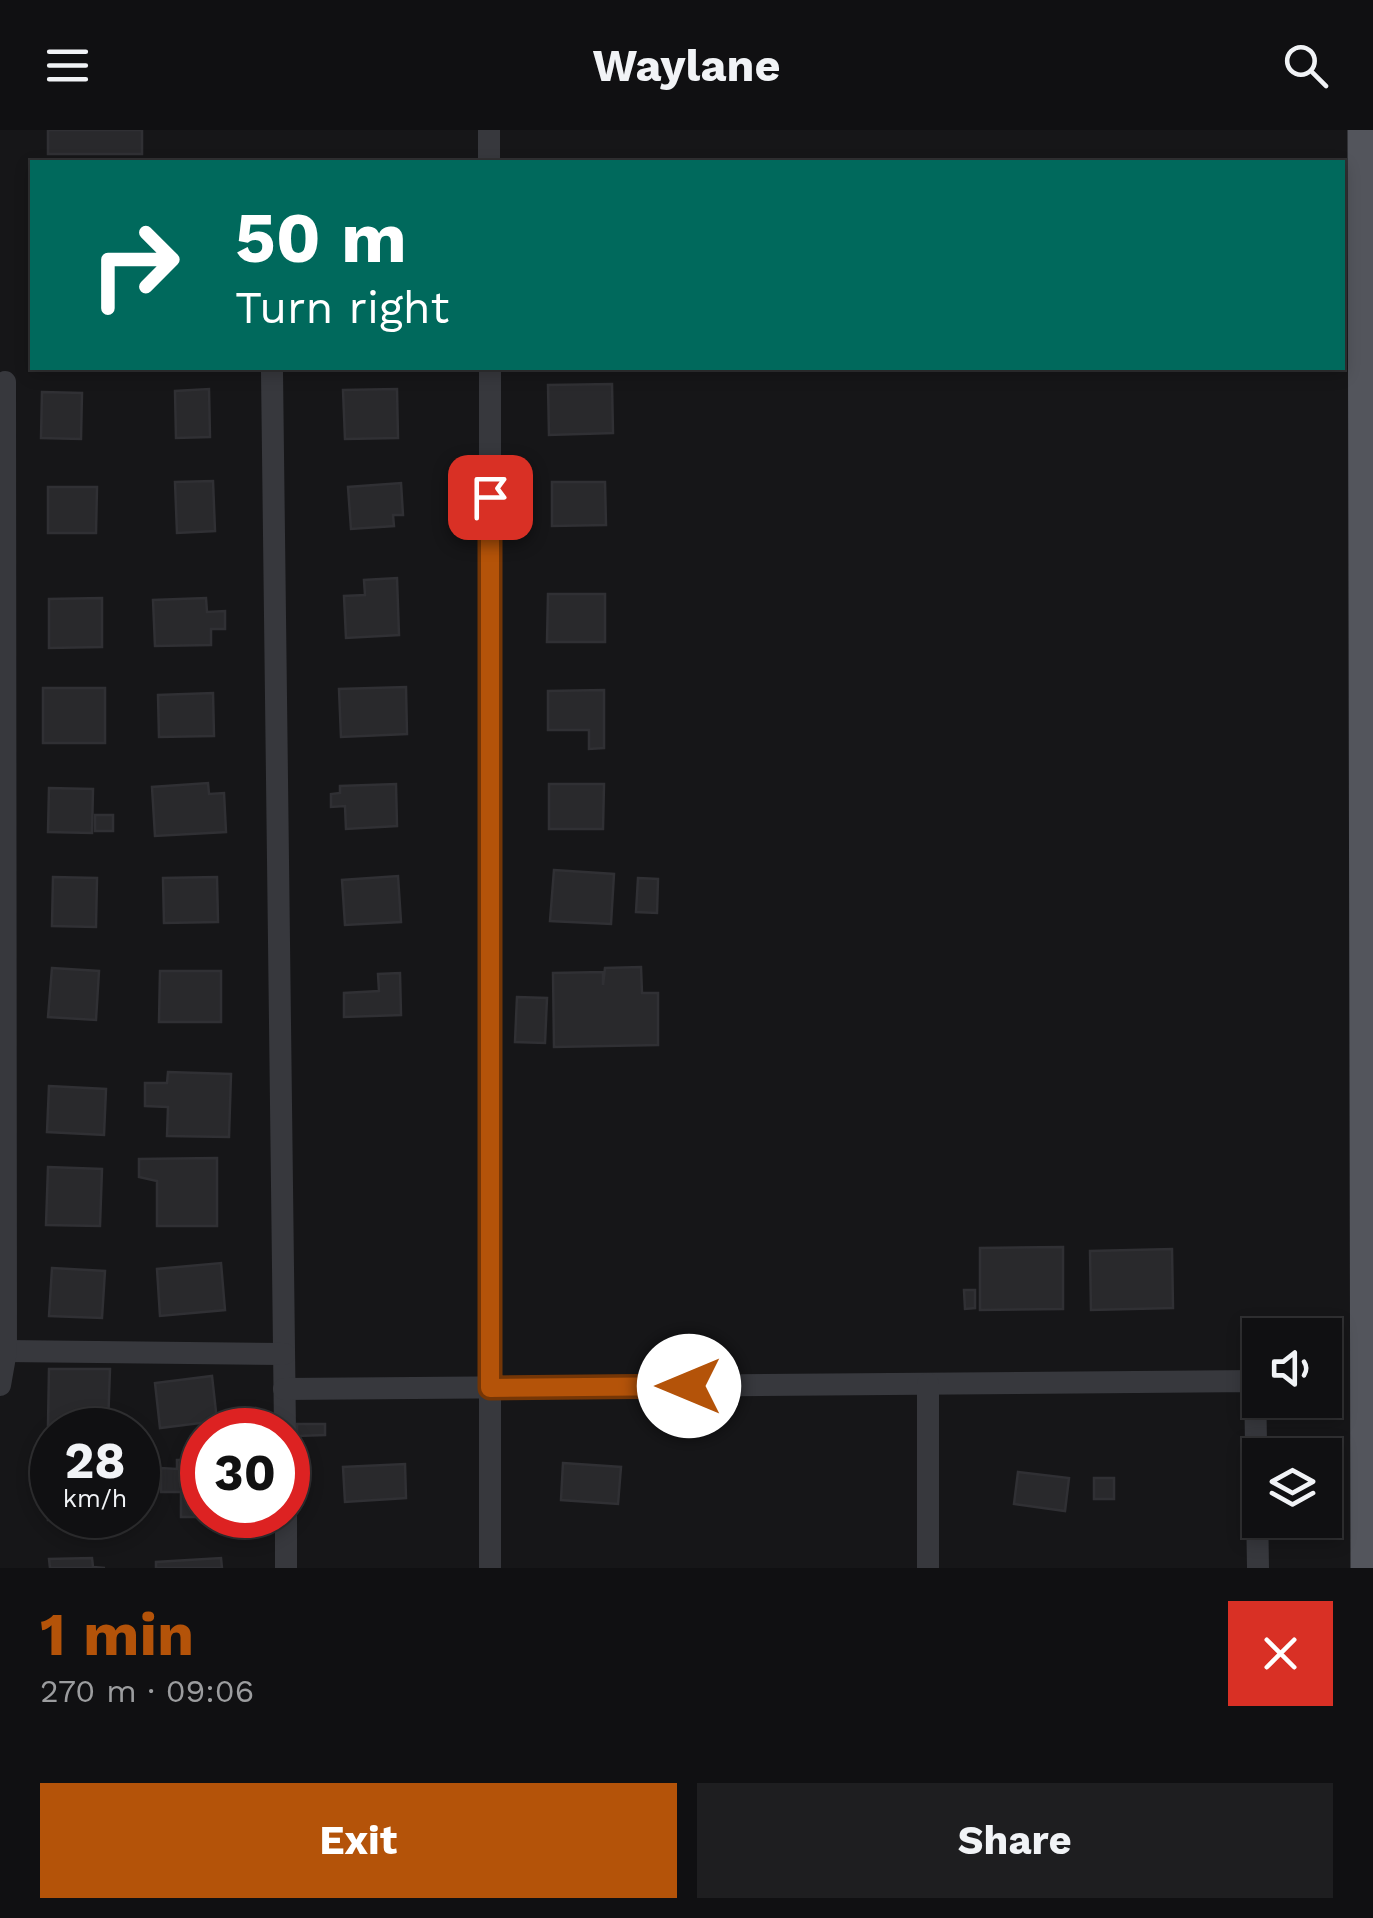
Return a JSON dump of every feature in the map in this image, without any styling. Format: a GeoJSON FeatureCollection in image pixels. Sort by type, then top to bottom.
{"type":"FeatureCollection","features":[{"type":"Feature","properties":{"kind":"main road"},"geometry":{"type":"LineString","coordinates":[[1365,130],[1368,1568]]}},
{"type":"Feature","properties":{"kind":"street"},"geometry":{"type":"LineString","coordinates":[[488,130],[489,160]]}},
{"type":"Feature","properties":{"kind":"street"},"geometry":{"type":"LineString","coordinates":[[490,370],[490,1568]]}},
{"type":"Feature","properties":{"kind":"street"},"geometry":{"type":"LineString","coordinates":[[272,372],[284,1408]]}},
{"type":"Feature","properties":{"kind":"street"},"geometry":{"type":"LineString","coordinates":[[0,1384],[6,1352],[5,382]]}},
{"type":"Feature","properties":{"kind":"street"},"geometry":{"type":"LineString","coordinates":[[6,1352],[284,1354]]}},
{"type":"Feature","properties":{"kind":"street"},"geometry":{"type":"LineString","coordinates":[[284,1390],[1255,1381],[1258,1568]]}},
{"type":"Feature","properties":{"kind":"street"},"geometry":{"type":"LineString","coordinates":[[928,1384],[928,1568]]}},
{"type":"Feature","properties":{"kind":"street"},"geometry":{"type":"LineString","coordinates":[[286,1538],[286,1568]]}},
{"type":"Feature","properties":{"kind":"building"},"geometry":{"type":"Polygon","coordinates":[[[48,130],[142,130],[142,154],[48,154],[48,130]]]}},
{"type":"Feature","properties":{"kind":"building"},"geometry":{"type":"Polygon","coordinates":[[[612,384],[613,433],[549,435],[548,385],[612,384]]]}},
{"type":"Feature","properties":{"kind":"building"},"geometry":{"type":"Polygon","coordinates":[[[209,389],[210,437],[176,438],[175,391],[209,389]]]}},
{"type":"Feature","properties":{"kind":"building"},"geometry":{"type":"Polygon","coordinates":[[[397,389],[398,438],[345,439],[343,390],[397,389]]]}},
{"type":"Feature","properties":{"kind":"building"},"geometry":{"type":"Polygon","coordinates":[[[42,392],[82,393],[81,439],[41,438],[42,392]]]}},
{"type":"Feature","properties":{"kind":"building"},"geometry":{"type":"Polygon","coordinates":[[[213,481],[215,531],[177,533],[175,482],[213,481]]]}},
{"type":"Feature","properties":{"kind":"building"},"geometry":{"type":"Polygon","coordinates":[[[552,482],[605,482],[606,525],[552,526],[552,482]]]}},
{"type":"Feature","properties":{"kind":"building"},"geometry":{"type":"Polygon","coordinates":[[[401,483],[403,515],[393,515],[394,526],[351,529],[348,487],[401,483]]]}},
{"type":"Feature","properties":{"kind":"building"},"geometry":{"type":"Polygon","coordinates":[[[48,487],[97,487],[96,533],[48,533],[48,487]]]}},
{"type":"Feature","properties":{"kind":"building"},"geometry":{"type":"Polygon","coordinates":[[[397,578],[399,635],[346,638],[344,596],[365,595],[364,580],[397,578]]]}},
{"type":"Feature","properties":{"kind":"building"},"geometry":{"type":"Polygon","coordinates":[[[548,594],[605,594],[605,642],[547,642],[548,594]]]}},
{"type":"Feature","properties":{"kind":"building"},"geometry":{"type":"Polygon","coordinates":[[[102,598],[102,647],[49,648],[49,599],[102,598]]]}},
{"type":"Feature","properties":{"kind":"building"},"geometry":{"type":"Polygon","coordinates":[[[206,598],[207,612],[225,611],[225,629],[211,629],[211,645],[155,646],[153,600],[206,598]]]}},
{"type":"Feature","properties":{"kind":"building"},"geometry":{"type":"Polygon","coordinates":[[[406,687],[407,734],[341,737],[339,689],[406,687]]]}},
{"type":"Feature","properties":{"kind":"building"},"geometry":{"type":"Polygon","coordinates":[[[43,688],[105,688],[105,743],[43,743],[43,688]]]}},
{"type":"Feature","properties":{"kind":"building"},"geometry":{"type":"Polygon","coordinates":[[[604,690],[604,748],[589,749],[589,730],[548,730],[548,691],[604,690]]]}},
{"type":"Feature","properties":{"kind":"building"},"geometry":{"type":"Polygon","coordinates":[[[213,693],[214,736],[159,737],[158,695],[213,693]]]}},
{"type":"Feature","properties":{"kind":"building"},"geometry":{"type":"Polygon","coordinates":[[[208,783],[209,794],[224,793],[226,832],[155,836],[152,787],[208,783]]]}},
{"type":"Feature","properties":{"kind":"building"},"geometry":{"type":"Polygon","coordinates":[[[396,784],[397,826],[346,829],[345,806],[331,807],[331,794],[340,793],[340,786],[396,784]]]}},
{"type":"Feature","properties":{"kind":"building"},"geometry":{"type":"Polygon","coordinates":[[[549,784],[604,784],[603,829],[549,829],[549,784]]]}},
{"type":"Feature","properties":{"kind":"building"},"geometry":{"type":"Polygon","coordinates":[[[49,788],[93,789],[92,833],[48,832],[49,788]]]}},
{"type":"Feature","properties":{"kind":"building"},"geometry":{"type":"Polygon","coordinates":[[[95,815],[113,815],[113,831],[95,831],[95,815]]]}},
{"type":"Feature","properties":{"kind":"building"},"geometry":{"type":"Polygon","coordinates":[[[554,870],[614,874],[611,924],[550,921],[554,870]]]}},
{"type":"Feature","properties":{"kind":"building"},"geometry":{"type":"Polygon","coordinates":[[[398,876],[401,922],[345,925],[342,880],[398,876]]]}},
{"type":"Feature","properties":{"kind":"building"},"geometry":{"type":"Polygon","coordinates":[[[53,877],[97,878],[96,927],[52,926],[53,877]]]}},
{"type":"Feature","properties":{"kind":"building"},"geometry":{"type":"Polygon","coordinates":[[[217,877],[218,922],[164,923],[163,878],[217,877]]]}},
{"type":"Feature","properties":{"kind":"building"},"geometry":{"type":"Polygon","coordinates":[[[638,878],[658,879],[657,913],[636,912],[638,878]]]}},
{"type":"Feature","properties":{"kind":"building"},"geometry":{"type":"Polygon","coordinates":[[[641,967],[642,993],[658,993],[658,1045],[554,1047],[553,973],[603,972],[603,985],[605,968],[641,967]]]}},
{"type":"Feature","properties":{"kind":"building"},"geometry":{"type":"Polygon","coordinates":[[[52,968],[99,971],[96,1020],[48,1017],[52,968]]]}},
{"type":"Feature","properties":{"kind":"building"},"geometry":{"type":"Polygon","coordinates":[[[160,971],[221,971],[221,1022],[159,1022],[160,971]]]}},
{"type":"Feature","properties":{"kind":"building"},"geometry":{"type":"Polygon","coordinates":[[[400,973],[401,1015],[344,1017],[344,993],[379,991],[378,974],[400,973]]]}},
{"type":"Feature","properties":{"kind":"building"},"geometry":{"type":"Polygon","coordinates":[[[517,997],[547,998],[545,1043],[515,1042],[517,997]]]}},
{"type":"Feature","properties":{"kind":"building"},"geometry":{"type":"Polygon","coordinates":[[[168,1072],[231,1074],[229,1137],[167,1136],[168,1107],[145,1106],[145,1083],[167,1083],[168,1072]]]}},
{"type":"Feature","properties":{"kind":"building"},"geometry":{"type":"Polygon","coordinates":[[[49,1086],[106,1089],[104,1135],[47,1132],[49,1086]]]}},
{"type":"Feature","properties":{"kind":"building"},"geometry":{"type":"Polygon","coordinates":[[[217,1158],[217,1226],[157,1226],[157,1181],[139,1177],[139,1159],[217,1158]]]}},
{"type":"Feature","properties":{"kind":"building"},"geometry":{"type":"Polygon","coordinates":[[[48,1167],[102,1169],[100,1226],[46,1225],[48,1167]]]}},
{"type":"Feature","properties":{"kind":"building"},"geometry":{"type":"Polygon","coordinates":[[[1063,1247],[1063,1309],[980,1310],[980,1248],[1063,1247]]]}},
{"type":"Feature","properties":{"kind":"building"},"geometry":{"type":"Polygon","coordinates":[[[1172,1249],[1173,1308],[1091,1310],[1090,1251],[1172,1249]]]}},
{"type":"Feature","properties":{"kind":"building"},"geometry":{"type":"Polygon","coordinates":[[[221,1263],[225,1310],[160,1316],[157,1269],[221,1263]]]}},
{"type":"Feature","properties":{"kind":"building"},"geometry":{"type":"Polygon","coordinates":[[[52,1268],[105,1271],[102,1318],[49,1316],[52,1268]]]}},
{"type":"Feature","properties":{"kind":"building"},"geometry":{"type":"Polygon","coordinates":[[[964,1290],[975,1290],[975,1308],[965,1309],[964,1290]]]}},
{"type":"Feature","properties":{"kind":"building"},"geometry":{"type":"Polygon","coordinates":[[[49,1369],[110,1369],[109,1408],[48,1408],[49,1369]]]}},
{"type":"Feature","properties":{"kind":"building"},"geometry":{"type":"Polygon","coordinates":[[[212,1376],[216,1408],[180,1408],[180,1426],[160,1428],[155,1383],[212,1376]]]}},
{"type":"Feature","properties":{"kind":"building"},"geometry":{"type":"Polygon","coordinates":[[[310,1424],[325,1424],[325,1435],[310,1436],[310,1424]]]}},
{"type":"Feature","properties":{"kind":"building"},"geometry":{"type":"Polygon","coordinates":[[[180,1460],[180,1492],[161,1492],[161,1468],[177,1469],[180,1460]]]}},
{"type":"Feature","properties":{"kind":"building"},"geometry":{"type":"Polygon","coordinates":[[[563,1463],[621,1467],[618,1504],[561,1500],[563,1463]]]}},
{"type":"Feature","properties":{"kind":"building"},"geometry":{"type":"Polygon","coordinates":[[[405,1464],[406,1498],[345,1502],[343,1467],[405,1464]]]}},
{"type":"Feature","properties":{"kind":"building"},"geometry":{"type":"Polygon","coordinates":[[[1018,1472],[1069,1478],[1065,1511],[1014,1504],[1018,1472]]]}},
{"type":"Feature","properties":{"kind":"building"},"geometry":{"type":"Polygon","coordinates":[[[1094,1478],[1114,1478],[1114,1499],[1094,1499],[1094,1478]]]}},
{"type":"Feature","properties":{"kind":"building"},"geometry":{"type":"Polygon","coordinates":[[[92,1558],[93,1567],[105,1568],[50,1568],[49,1559],[92,1558]]]}},
{"type":"Feature","properties":{"kind":"building"},"geometry":{"type":"Polygon","coordinates":[[[221,1558],[222,1568],[156,1568],[156,1562],[221,1558]]]}},
{"type":"Feature","properties":{"kind":"route"},"geometry":{"type":"LineString","coordinates":[[490,497],[490,1388],[689,1386]]}}]}
